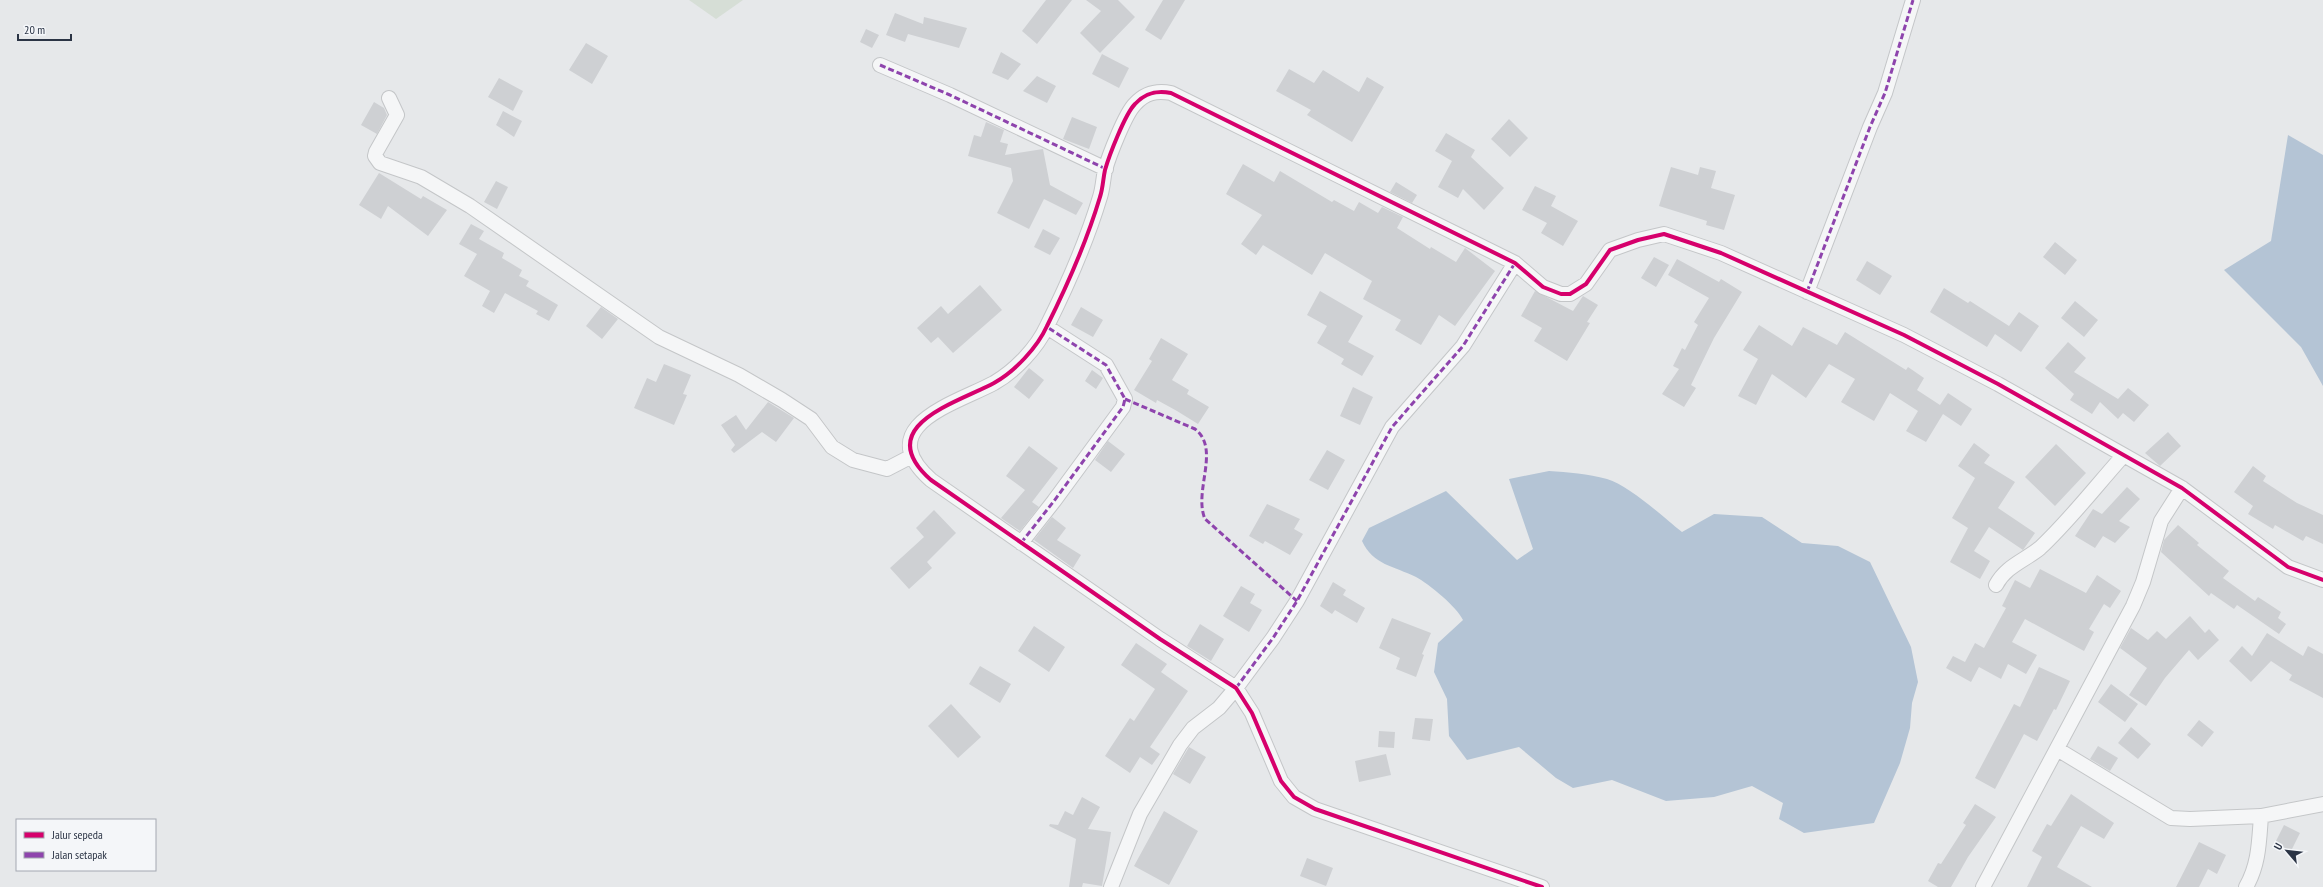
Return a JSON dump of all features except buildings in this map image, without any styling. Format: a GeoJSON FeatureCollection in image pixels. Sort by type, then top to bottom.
{"type":"FeatureCollection","features":[{"type":"Feature","properties":{"kind":"street"},"geometry":{"type":"LineString","coordinates":[[1807,292],[1870,127],[1886,92],[1913,0]]}},
{"type":"Feature","properties":{"kind":"street"},"geometry":{"type":"LineString","coordinates":[[880,65],[950,95],[1106,169]]}},
{"type":"Feature","properties":{"kind":"street"},"geometry":{"type":"LineString","coordinates":[[1542,887],[1315,809],[1294,797],[1281,781],[1252,713],[1236,688],[1160,639],[1020,543],[931,480],[918,469],[912,456],[910,443],[925,418],[941,407],[995,382],[1013,369],[1029,352],[1047,327],[1098,202],[1106,169],[1128,114],[1134,104],[1151,93],[1159,91],[1170,93],[1515,263],[1543,287],[1561,294],[1570,294],[1586,284],[1610,250],[1619,245],[1664,234],[1721,253],[1904,335],[1978,374],[2182,488],[2288,567],[2323,580]]}},
{"type":"Feature","properties":{"kind":"street"},"geometry":{"type":"LineString","coordinates":[[389,98],[397,115],[376,152],[375,156],[380,163],[421,177],[470,206],[659,337],[739,375],[782,400],[811,419],[832,447],[853,460],[887,469],[912,456]]}},
{"type":"Feature","properties":{"kind":"street"},"geometry":{"type":"LineString","coordinates":[[1110,887],[1140,814],[1180,745],[1193,728],[1218,708],[1236,688],[1274,638],[1297,601],[1392,427],[1462,346],[1515,263]]}},
{"type":"Feature","properties":{"kind":"street"},"geometry":{"type":"LineString","coordinates":[[1020,543],[1054,502],[1123,407],[1125,399],[1106,365],[1047,327]]}},
{"type":"Feature","properties":{"kind":"street"},"geometry":{"type":"LineString","coordinates":[[1996,585],[2010,566],[2030,556],[2051,537],[2123,456]]}},
{"type":"Feature","properties":{"kind":"street"},"geometry":{"type":"LineString","coordinates":[[1983,887],[2133,606],[2143,582],[2161,520],[2182,488]]}},
{"type":"Feature","properties":{"kind":"street"},"geometry":{"type":"LineString","coordinates":[[2057,749],[2171,818],[2190,819],[2261,816],[2323,804]]}},
{"type":"Feature","properties":{"kind":"street"},"geometry":{"type":"LineString","coordinates":[[2246,887],[2254,873],[2259,852],[2261,816]]}},
{"type":"Feature","properties":{"kind":"shaded area"},"geometry":{"type":"Polygon","coordinates":[[[689,0],[743,0],[716,19],[689,0]]]}},
{"type":"Feature","properties":{"kind":"water"},"geometry":{"type":"Polygon","coordinates":[[[2288,135],[2323,155],[2323,386],[2301,347],[2224,270],[2271,241],[2288,135]]]}},
{"type":"Feature","properties":{"kind":"water"},"geometry":{"type":"Polygon","coordinates":[[[1549,471],[1593,476],[1607,479],[1616,483],[1636,495],[1682,532],[1714,514],[1762,517],[1802,543],[1838,546],[1870,562],[1911,647],[1918,682],[1912,703],[1910,728],[1900,763],[1874,823],[1804,833],[1779,819],[1783,803],[1752,786],[1714,797],[1666,801],[1612,780],[1573,788],[1556,778],[1519,747],[1467,760],[1449,736],[1447,699],[1434,672],[1438,643],[1463,620],[1455,609],[1435,590],[1422,580],[1378,560],[1372,555],[1362,541],[1369,528],[1446,491],[1517,560],[1533,549],[1509,479],[1549,471]]]}},
{"type":"Feature","properties":{"kind":"marked path"},"geometry":{"type":"LineString","coordinates":[[1807,292],[1870,127],[1885,93],[1913,0]]}},
{"type":"Feature","properties":{"kind":"marked path"},"geometry":{"type":"LineString","coordinates":[[880,65],[950,95],[1106,169]]}},
{"type":"Feature","properties":{"kind":"marked path"},"geometry":{"type":"LineString","coordinates":[[1236,688],[1273,638],[1297,601],[1392,427],[1463,346],[1515,263]]}},
{"type":"Feature","properties":{"kind":"marked path"},"geometry":{"type":"LineString","coordinates":[[1021,543],[1123,407],[1125,399],[1106,365],[1047,327]]}},
{"type":"Feature","properties":{"kind":"marked path"},"geometry":{"type":"LineString","coordinates":[[1125,399],[1195,429],[1202,437],[1206,448],[1202,496],[1202,508],[1205,519],[1297,601]]}},
{"type":"Feature","properties":{"kind":"cycle path"},"geometry":{"type":"LineString","coordinates":[[1542,887],[1315,809],[1294,797],[1281,781],[1252,713],[1236,688],[1160,639],[931,480],[915,461],[910,445],[914,431],[926,419],[942,408],[1002,378],[1025,358],[1043,334],[1083,245],[1101,194],[1105,170],[1118,136],[1131,109],[1139,100],[1151,93],[1171,93],[1515,263],[1543,287],[1561,294],[1570,294],[1586,284],[1610,250],[1638,240],[1664,234],[1721,253],[1904,335],[1998,384],[2182,488],[2288,567],[2323,580]]}}]}
